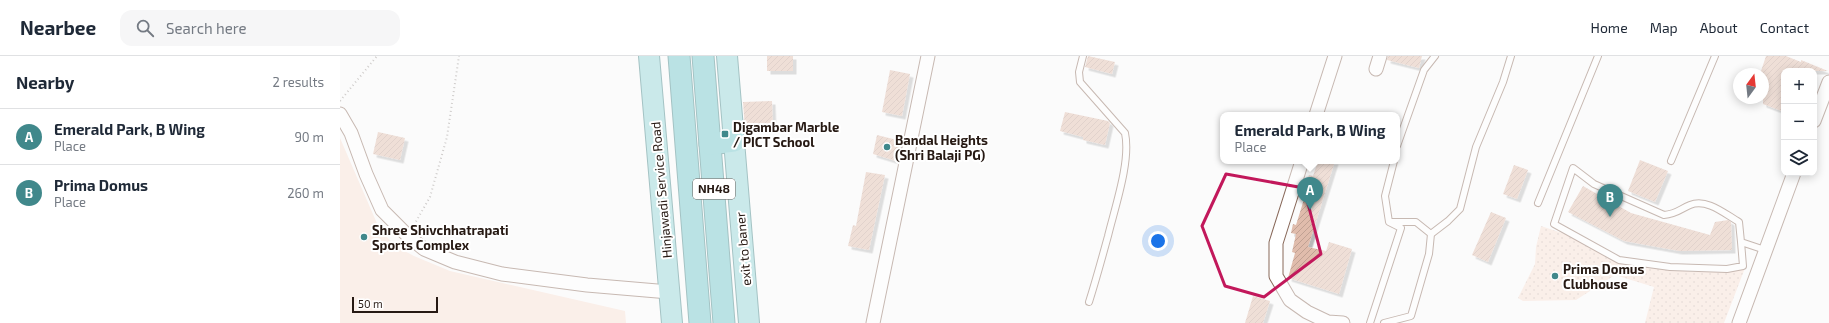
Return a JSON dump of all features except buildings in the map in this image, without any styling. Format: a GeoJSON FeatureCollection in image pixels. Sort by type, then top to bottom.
{"type":"FeatureCollection","features":[{"type":"Feature","properties":{"kind":"highway","name":"NH48"},"geometry":{"type":"LineString","coordinates":[[679,56],[700,323]]}},
{"type":"Feature","properties":{"kind":"highway","name":"NH48"},"geometry":{"type":"LineString","coordinates":[[703,56],[724,323]]}},
{"type":"Feature","properties":{"kind":"highway"},"geometry":{"type":"LineString","coordinates":[[710,144],[734,141]]}},
{"type":"Feature","properties":{"kind":"main road","name":"Hinjawadi Service Road"},"geometry":{"type":"LineString","coordinates":[[649,56],[672,323]]}},
{"type":"Feature","properties":{"kind":"main road","name":"exit to baner"},"geometry":{"type":"LineString","coordinates":[[727,56],[749,323]]}},
{"type":"Feature","properties":{"kind":"street"},"geometry":{"type":"LineString","coordinates":[[873,323],[928,56]]}},
{"type":"Feature","properties":{"kind":"street"},"geometry":{"type":"LineString","coordinates":[[1317,112],[1335,56]]}},
{"type":"Feature","properties":{"kind":"street"},"geometry":{"type":"LineString","coordinates":[[1376,69],[1380,56]]}},
{"type":"Feature","properties":{"kind":"street"},"geometry":{"type":"LineString","coordinates":[[1817,113],[1829,82]]}},
{"type":"Feature","properties":{"kind":"street"},"geometry":{"type":"LineString","coordinates":[[340,114],[351,133],[366,174],[382,210],[408,236],[424,249],[454,262],[502,274],[587,285],[669,292]]}},
{"type":"Feature","properties":{"kind":"street"},"geometry":{"type":"LineString","coordinates":[[1301,164],[1276,243],[1276,276],[1290,300],[1305,317],[1328,322],[1343,323]]}},
{"type":"Feature","properties":{"kind":"street"},"geometry":{"type":"LineString","coordinates":[[1739,323],[1793,176]]}},
{"type":"Feature","properties":{"kind":"lane"},"geometry":{"type":"LineString","coordinates":[[1083,56],[1079,72],[1080,82],[1124,133],[1127,142],[1126,156],[1115,209],[1100,268],[1089,302]]}},
{"type":"Feature","properties":{"kind":"lane"},"geometry":{"type":"LineString","coordinates":[[1400,138],[1424,70],[1435,56]]}},
{"type":"Feature","properties":{"kind":"lane"},"geometry":{"type":"LineString","coordinates":[[1384,323],[1411,316],[1429,254],[1431,234],[1448,221],[1460,209],[1476,147],[1503,82],[1511,56]]}},
{"type":"Feature","properties":{"kind":"lane"},"geometry":{"type":"LineString","coordinates":[[1538,203],[1598,56]]}},
{"type":"Feature","properties":{"kind":"lane"},"geometry":{"type":"LineString","coordinates":[[1671,162],[1715,56]]}},
{"type":"Feature","properties":{"kind":"lane"},"geometry":{"type":"LineString","coordinates":[[1389,222],[1385,196],[1393,164]]}},
{"type":"Feature","properties":{"kind":"lane"},"geometry":{"type":"LineString","coordinates":[[1573,168],[1594,184],[1664,215],[1675,214],[1697,203],[1707,204],[1739,222],[1741,242],[1743,266],[1727,269],[1670,267],[1619,260],[1554,224],[1573,168]]}},
{"type":"Feature","properties":{"kind":"lane"},"geometry":{"type":"LineString","coordinates":[[1389,222],[1416,222],[1431,234]]}},
{"type":"Feature","properties":{"kind":"lane"},"geometry":{"type":"LineString","coordinates":[[1370,323],[1401,228],[1389,222]]}},
{"type":"Feature","properties":{"kind":"lane"},"geometry":{"type":"LineString","coordinates":[[1741,242],[1765,250]]}},
{"type":"Feature","properties":{"kind":"path"},"geometry":{"type":"LineString","coordinates":[[340,101],[377,56]]}},
{"type":"Feature","properties":{"kind":"path"},"geometry":{"type":"LineString","coordinates":[[408,236],[430,197],[447,137],[459,56]]}},
{"type":"Feature","properties":{"kind":"highlighted area"},"geometry":{"type":"Polygon","coordinates":[[[1226,174],[1304,188],[1321,254],[1264,297],[1225,286],[1202,226],[1226,174]]]}},
{"type":"Feature","properties":{"kind":"shaded area","name":"Shree Shivchhatrapati Sports Complex"},"geometry":{"type":"Polygon","coordinates":[[[340,138],[379,228],[395,246],[414,256],[450,271],[625,311],[626,323],[340,323],[340,138]]]}},
{"type":"Feature","properties":{"kind":"shaded area"},"geometry":{"type":"Polygon","coordinates":[[[1541,226],[1574,237],[1619,260],[1693,272],[1745,268],[1724,323],[1645,323],[1654,287],[1615,275],[1576,300],[1523,301],[1518,298],[1535,264],[1536,247],[1541,226]]]}},
{"type":"Feature","properties":{"kind":"place","name":"Digambar Marble / PICT School"},"geometry":{"type":"Point","coordinates":[725,134]}},
{"type":"Feature","properties":{"kind":"place","name":"Bandal Heights (Shri Balaji PG)"},"geometry":{"type":"Point","coordinates":[887,147]}},
{"type":"Feature","properties":{"kind":"place","name":"Emerald Park, B Wing"},"geometry":{"type":"Point","coordinates":[1310,210]}},
{"type":"Feature","properties":{"kind":"place","name":"Prima Domus"},"geometry":{"type":"Point","coordinates":[1610,217]}},
{"type":"Feature","properties":{"kind":"place","name":"Shree Shivchhatrapati Sports Complex"},"geometry":{"type":"Point","coordinates":[364,237]}},
{"type":"Feature","properties":{"kind":"place","name":"Prima Domus Clubhouse"},"geometry":{"type":"Point","coordinates":[1555,276]}}]}
